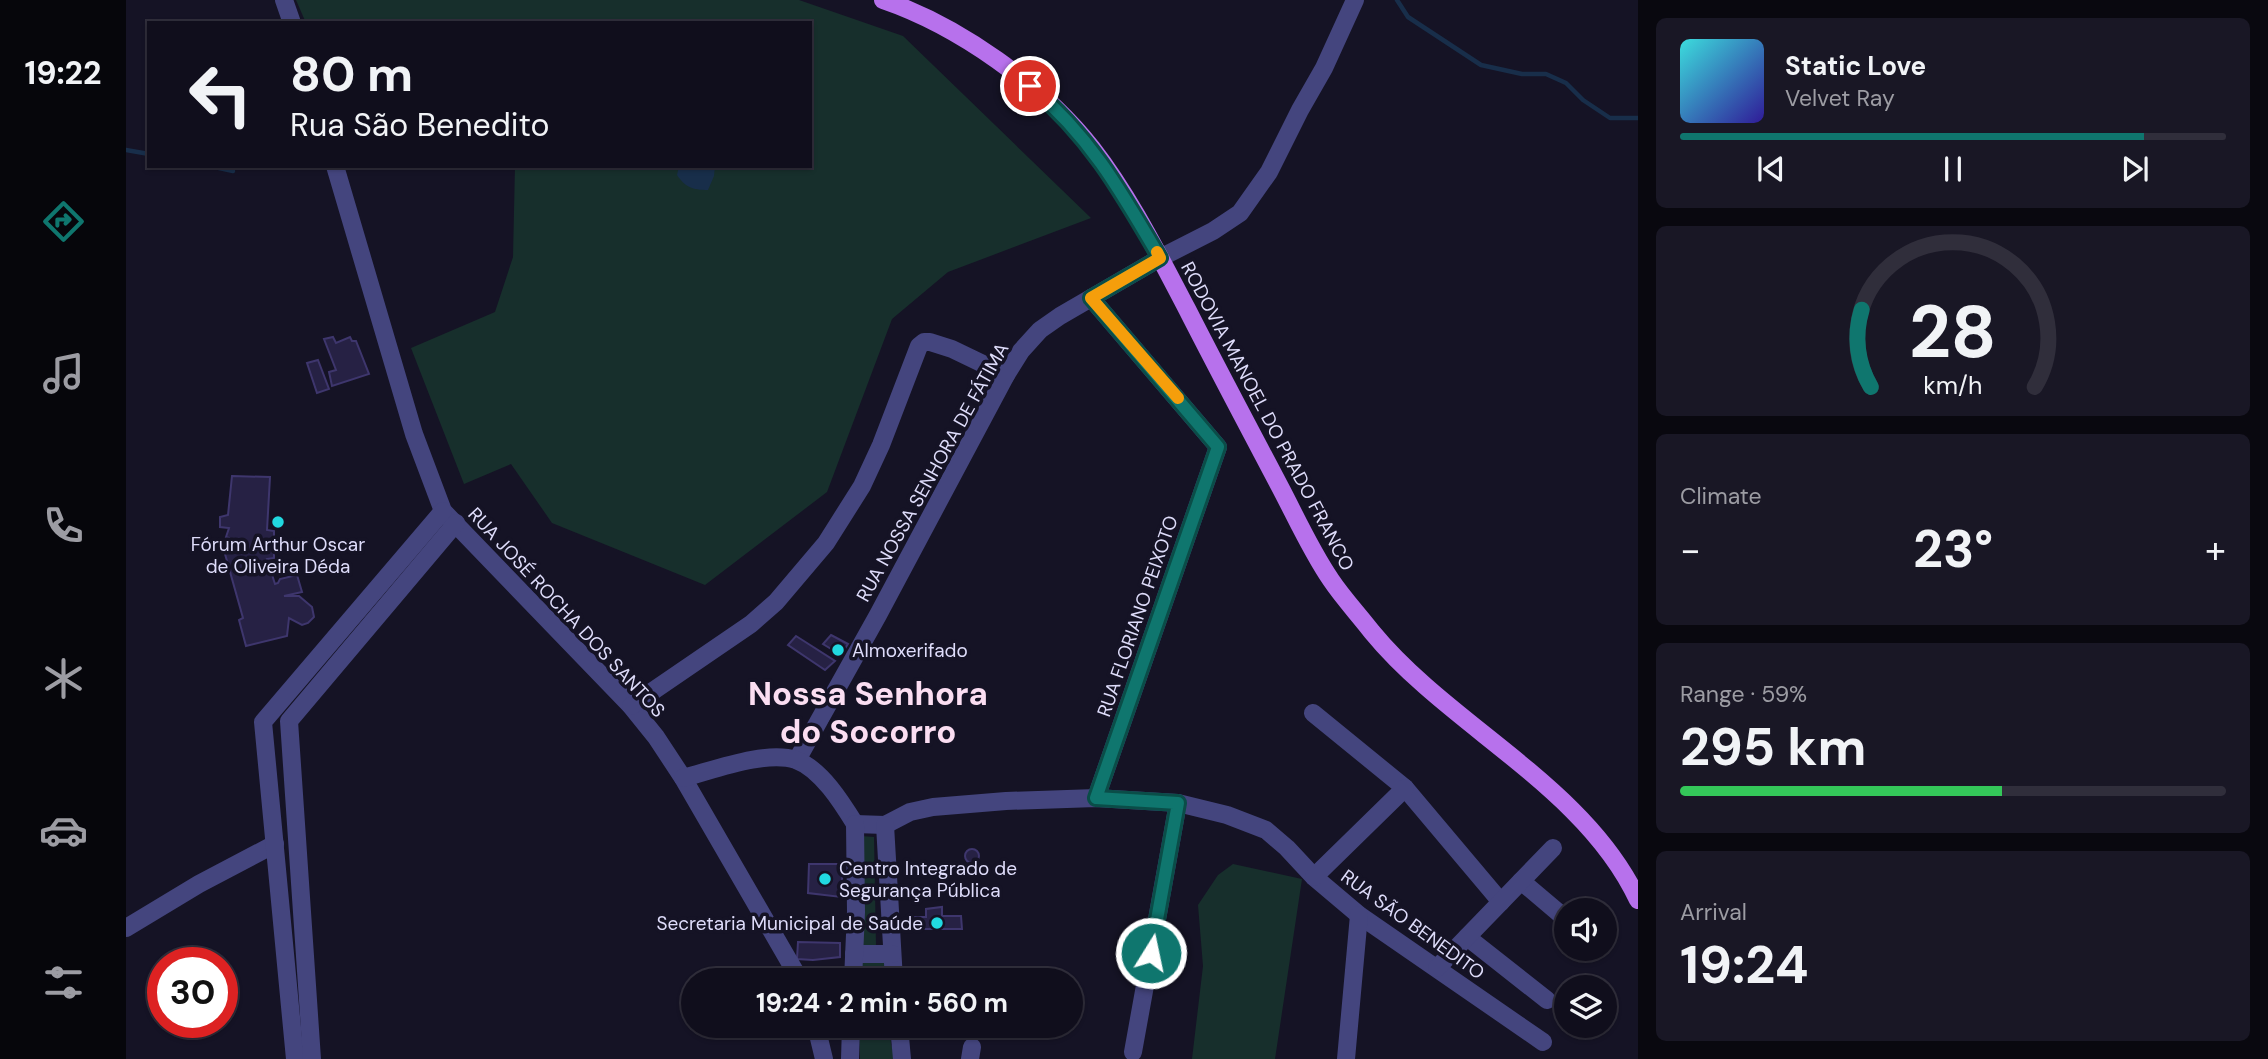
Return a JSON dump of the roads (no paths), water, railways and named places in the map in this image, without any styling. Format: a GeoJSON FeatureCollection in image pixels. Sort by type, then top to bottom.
{"type":"FeatureCollection","features":[{"type":"Feature","properties":{"kind":"main road","name":"RODOVIA MANOEL DO PRADO FRANCO"},"geometry":{"type":"LineString","coordinates":[[883,0],[950,30],[1030,86],[1057,109],[1092,148],[1115,181],[1160,258],[1331,581],[1376,636],[1426,687],[1511,757],[1583,822],[1609,851],[1638,900]]}},
{"type":"Feature","properties":{"kind":"street"},"geometry":{"type":"LineString","coordinates":[[284,0],[291,21]]}},
{"type":"Feature","properties":{"kind":"street","name":"RUA NOSSA SENHORA DE FÁTIMA"},"geometry":{"type":"LineString","coordinates":[[797,760],[1021,351],[1040,330],[1240,213],[1269,172],[1324,68],[1355,0]]}},
{"type":"Feature","properties":{"kind":"street"},"geometry":{"type":"LineString","coordinates":[[336,168],[414,434],[449,517]]}},
{"type":"Feature","properties":{"kind":"street","name":"RUA FLORIANO PEIXOTO"},"geometry":{"type":"LineString","coordinates":[[1091,298],[1218,447],[1096,798]]}},
{"type":"Feature","properties":{"kind":"street"},"geometry":{"type":"LineString","coordinates":[[631,706],[751,624],[776,602],[826,542],[862,486],[881,445],[919,346],[924,342],[937,344],[1006,375]]}},
{"type":"Feature","properties":{"kind":"street"},"geometry":{"type":"LineString","coordinates":[[295,1059],[263,722],[449,517]]}},
{"type":"Feature","properties":{"kind":"street"},"geometry":{"type":"LineString","coordinates":[[312,1059],[289,721],[449,517]]}},
{"type":"Feature","properties":{"kind":"street","name":"RUA JOSÉ ROCHA DOS SANTOS"},"geometry":{"type":"LineString","coordinates":[[449,517],[631,706],[656,737],[775,932],[794,968]]}},
{"type":"Feature","properties":{"kind":"street"},"geometry":{"type":"LineString","coordinates":[[1313,713],[1405,788],[1501,902]]}},
{"type":"Feature","properties":{"kind":"street"},"geometry":{"type":"LineString","coordinates":[[683,778],[760,759],[780,757],[797,760],[815,772],[840,799],[855,824],[853,968]]}},
{"type":"Feature","properties":{"kind":"street"},"geometry":{"type":"LineString","coordinates":[[1314,877],[1405,788]]}},
{"type":"Feature","properties":{"kind":"street","name":"RUA SÃO BENEDITO"},"geometry":{"type":"LineString","coordinates":[[855,824],[885,825],[910,812],[933,807],[1096,798],[1178,803],[1227,815],[1266,830],[1314,877],[1359,915],[1543,1042]]}},
{"type":"Feature","properties":{"kind":"street"},"geometry":{"type":"LineString","coordinates":[[1133,1052],[1178,803]]}},
{"type":"Feature","properties":{"kind":"street"},"geometry":{"type":"LineString","coordinates":[[885,825],[893,968]]}},
{"type":"Feature","properties":{"kind":"street"},"geometry":{"type":"LineString","coordinates":[[126,928],[199,884],[275,844]]}},
{"type":"Feature","properties":{"kind":"street"},"geometry":{"type":"LineString","coordinates":[[1437,968],[1553,848]]}},
{"type":"Feature","properties":{"kind":"street"},"geometry":{"type":"LineString","coordinates":[[1521,881],[1554,909]]}},
{"type":"Feature","properties":{"kind":"street"},"geometry":{"type":"LineString","coordinates":[[1346,1059],[1359,915]]}},
{"type":"Feature","properties":{"kind":"street"},"geometry":{"type":"LineString","coordinates":[[1467,937],[1547,1000]]}},
{"type":"Feature","properties":{"kind":"street"},"geometry":{"type":"LineString","coordinates":[[854,954],[892,954]]}},
{"type":"Feature","properties":{"kind":"street"},"geometry":{"type":"LineString","coordinates":[[819,1038],[824,1059]]}},
{"type":"Feature","properties":{"kind":"street"},"geometry":{"type":"LineString","coordinates":[[850,1059],[851,1038]]}},
{"type":"Feature","properties":{"kind":"street"},"geometry":{"type":"LineString","coordinates":[[900,1038],[902,1059]]}},
{"type":"Feature","properties":{"kind":"water"},"geometry":{"type":"Polygon","coordinates":[[[679,168],[715,168],[708,190],[686,185],[677,175],[679,168]]]}},
{"type":"Feature","properties":{"kind":"waterway"},"geometry":{"type":"LineString","coordinates":[[1397,0],[1408,17],[1481,65],[1522,74],[1546,74],[1566,83],[1583,100],[1610,118],[1638,118]]}},
{"type":"Feature","properties":{"kind":"waterway"},"geometry":{"type":"LineString","coordinates":[[126,150],[147,154]]}},
{"type":"Feature","properties":{"kind":"waterway"},"geometry":{"type":"LineString","coordinates":[[219,168],[233,171]]}},
{"type":"Feature","properties":{"kind":"place","name":"Fórum Arthur Oscar de Oliveira Déda"},"geometry":{"type":"Point","coordinates":[278,522]}},
{"type":"Feature","properties":{"kind":"place","name":"Almoxerifado"},"geometry":{"type":"Point","coordinates":[838,650]}},
{"type":"Feature","properties":{"kind":"place","name":"Centro Integrado de Segurança Pública"},"geometry":{"type":"Point","coordinates":[825,879]}},
{"type":"Feature","properties":{"kind":"place","name":"Secretaria Municipal de Saúde"},"geometry":{"type":"Point","coordinates":[937,923]}},
{"type":"Feature","properties":{"kind":"district","name":"Nossa Senhora do Socorro"},"geometry":{"type":"Point","coordinates":[868,712]}}]}
